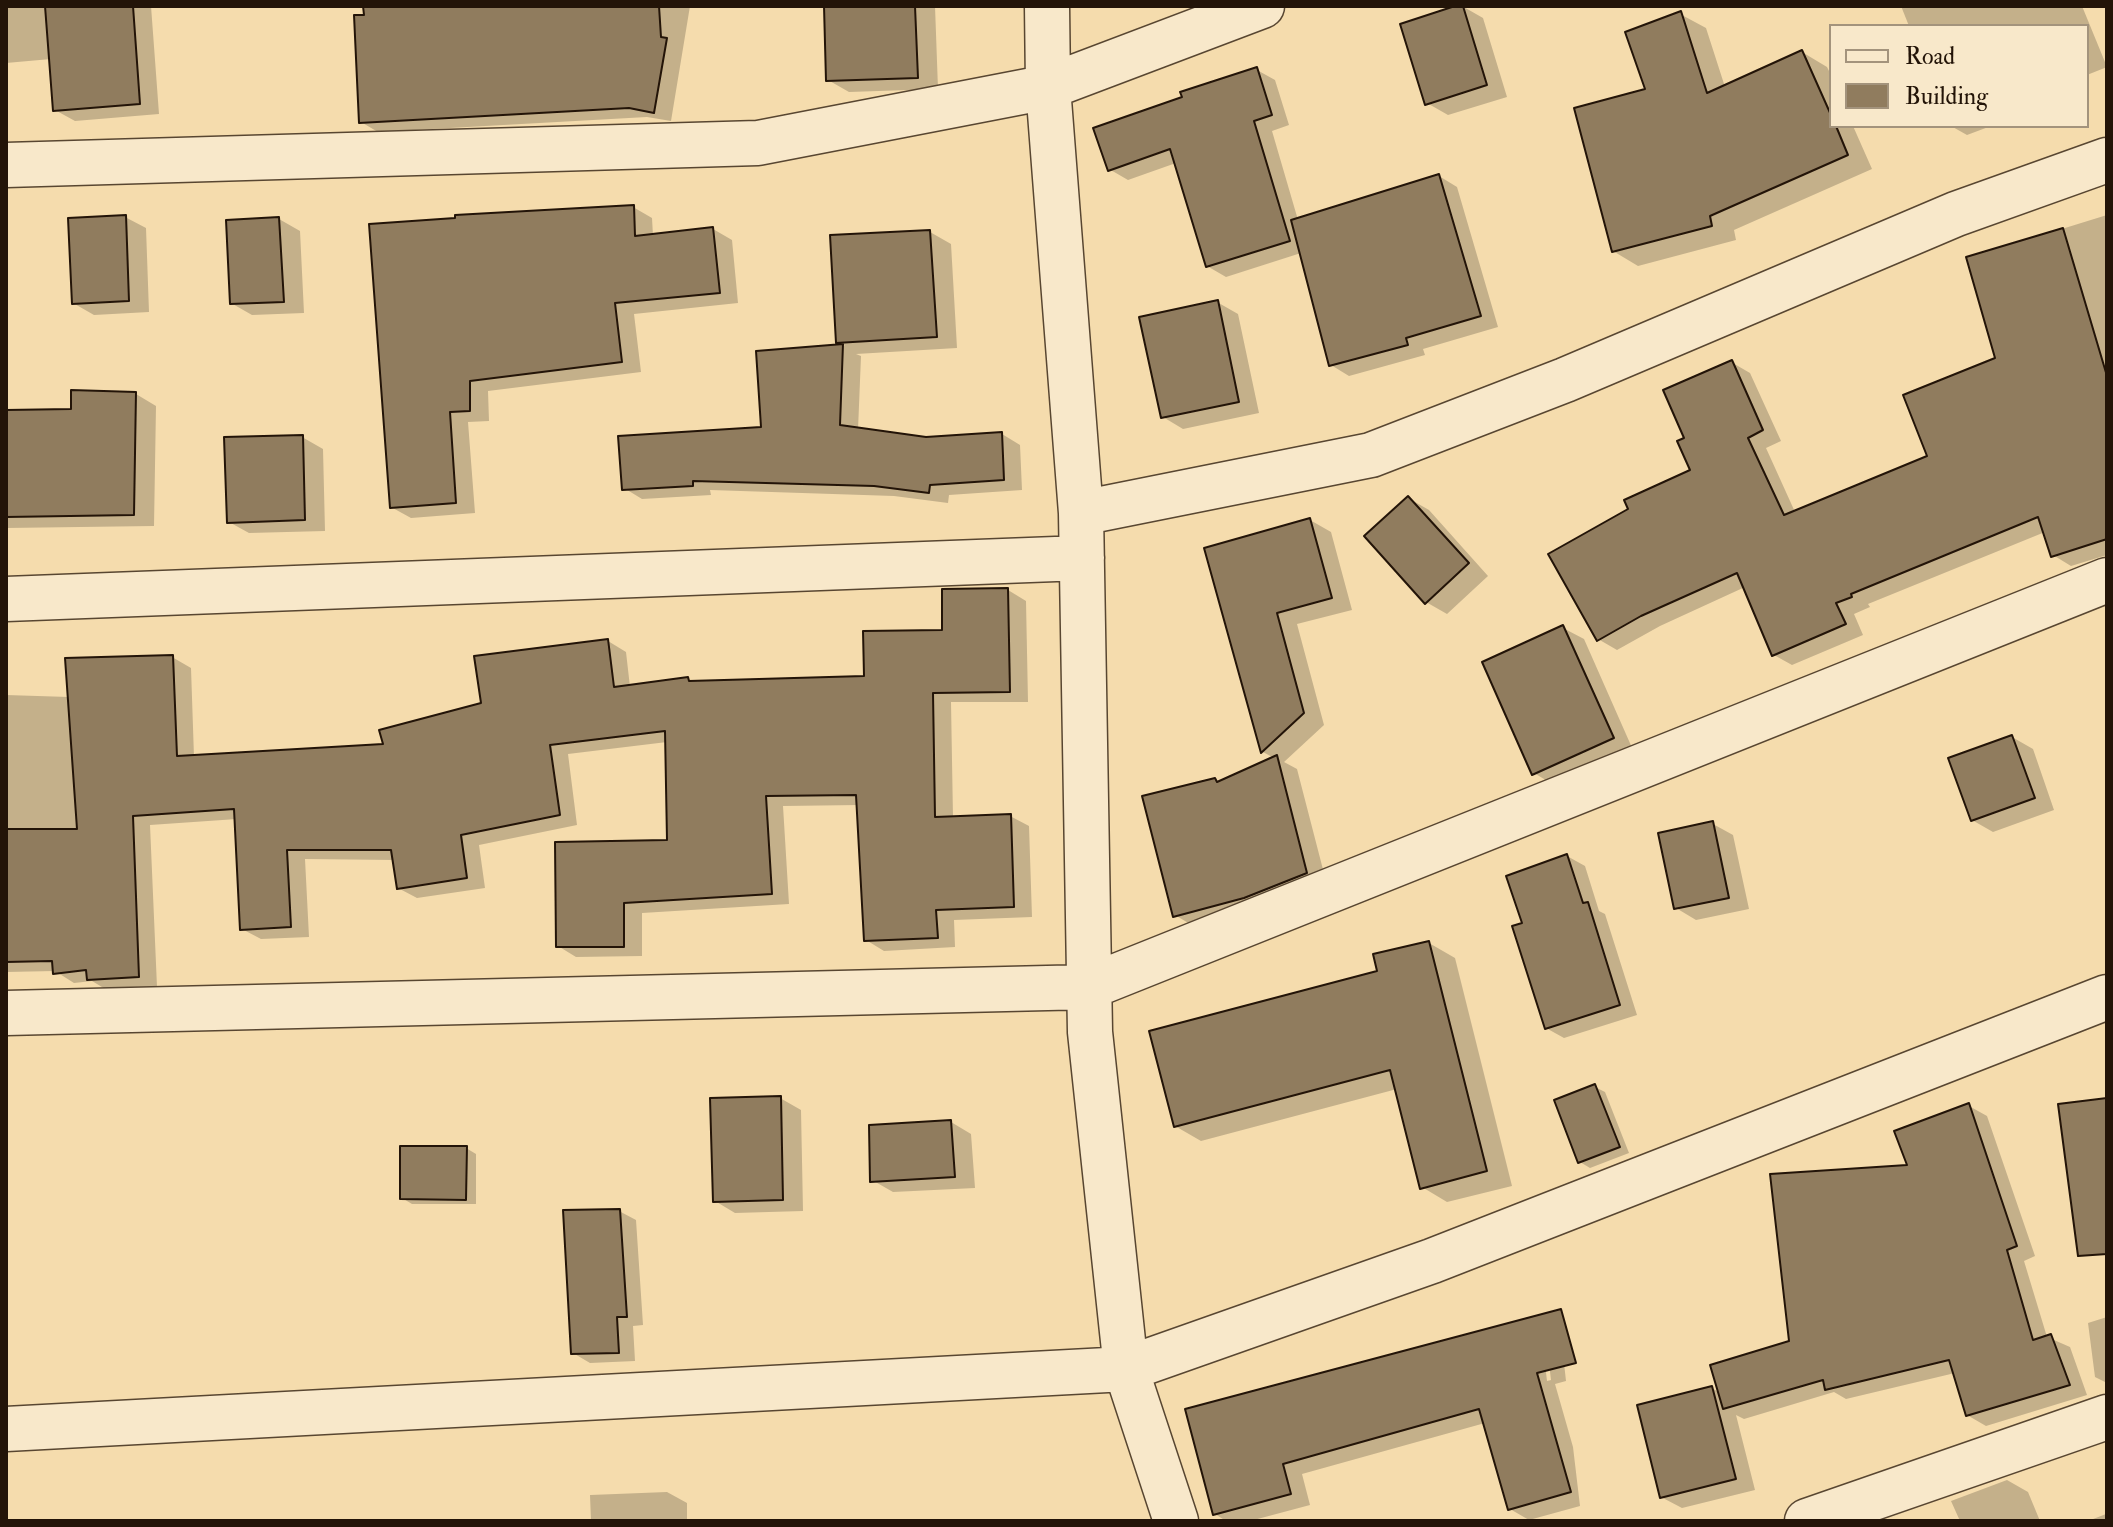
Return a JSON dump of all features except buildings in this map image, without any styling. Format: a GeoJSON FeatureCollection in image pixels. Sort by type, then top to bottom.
{"type":"FeatureCollection","features":[{"type":"Feature","properties":{"kind":"street"},"geometry":{"type":"LineString","coordinates":[[1047,6],[1048,87],[1081,513],[1090,1032],[1126,1369],[1176,1521]]}},
{"type":"Feature","properties":{"kind":"street"},"geometry":{"type":"LineString","coordinates":[[6,165],[758,143],[1048,87],[1262,6]]}},
{"type":"Feature","properties":{"kind":"street"},"geometry":{"type":"LineString","coordinates":[[1081,513],[1371,455],[1565,380],[1956,214],[2107,160]]}},
{"type":"Feature","properties":{"kind":"street"},"geometry":{"type":"LineString","coordinates":[[6,599],[1082,558]]}},
{"type":"Feature","properties":{"kind":"street"},"geometry":{"type":"LineString","coordinates":[[6,1013],[1089,987],[2107,580]]}},
{"type":"Feature","properties":{"kind":"street"},"geometry":{"type":"LineString","coordinates":[[6,1429],[1126,1369],[1447,1255],[2107,997]]}},
{"type":"Feature","properties":{"kind":"street"},"geometry":{"type":"LineString","coordinates":[[1807,1521],[2107,1417]]}}]}
